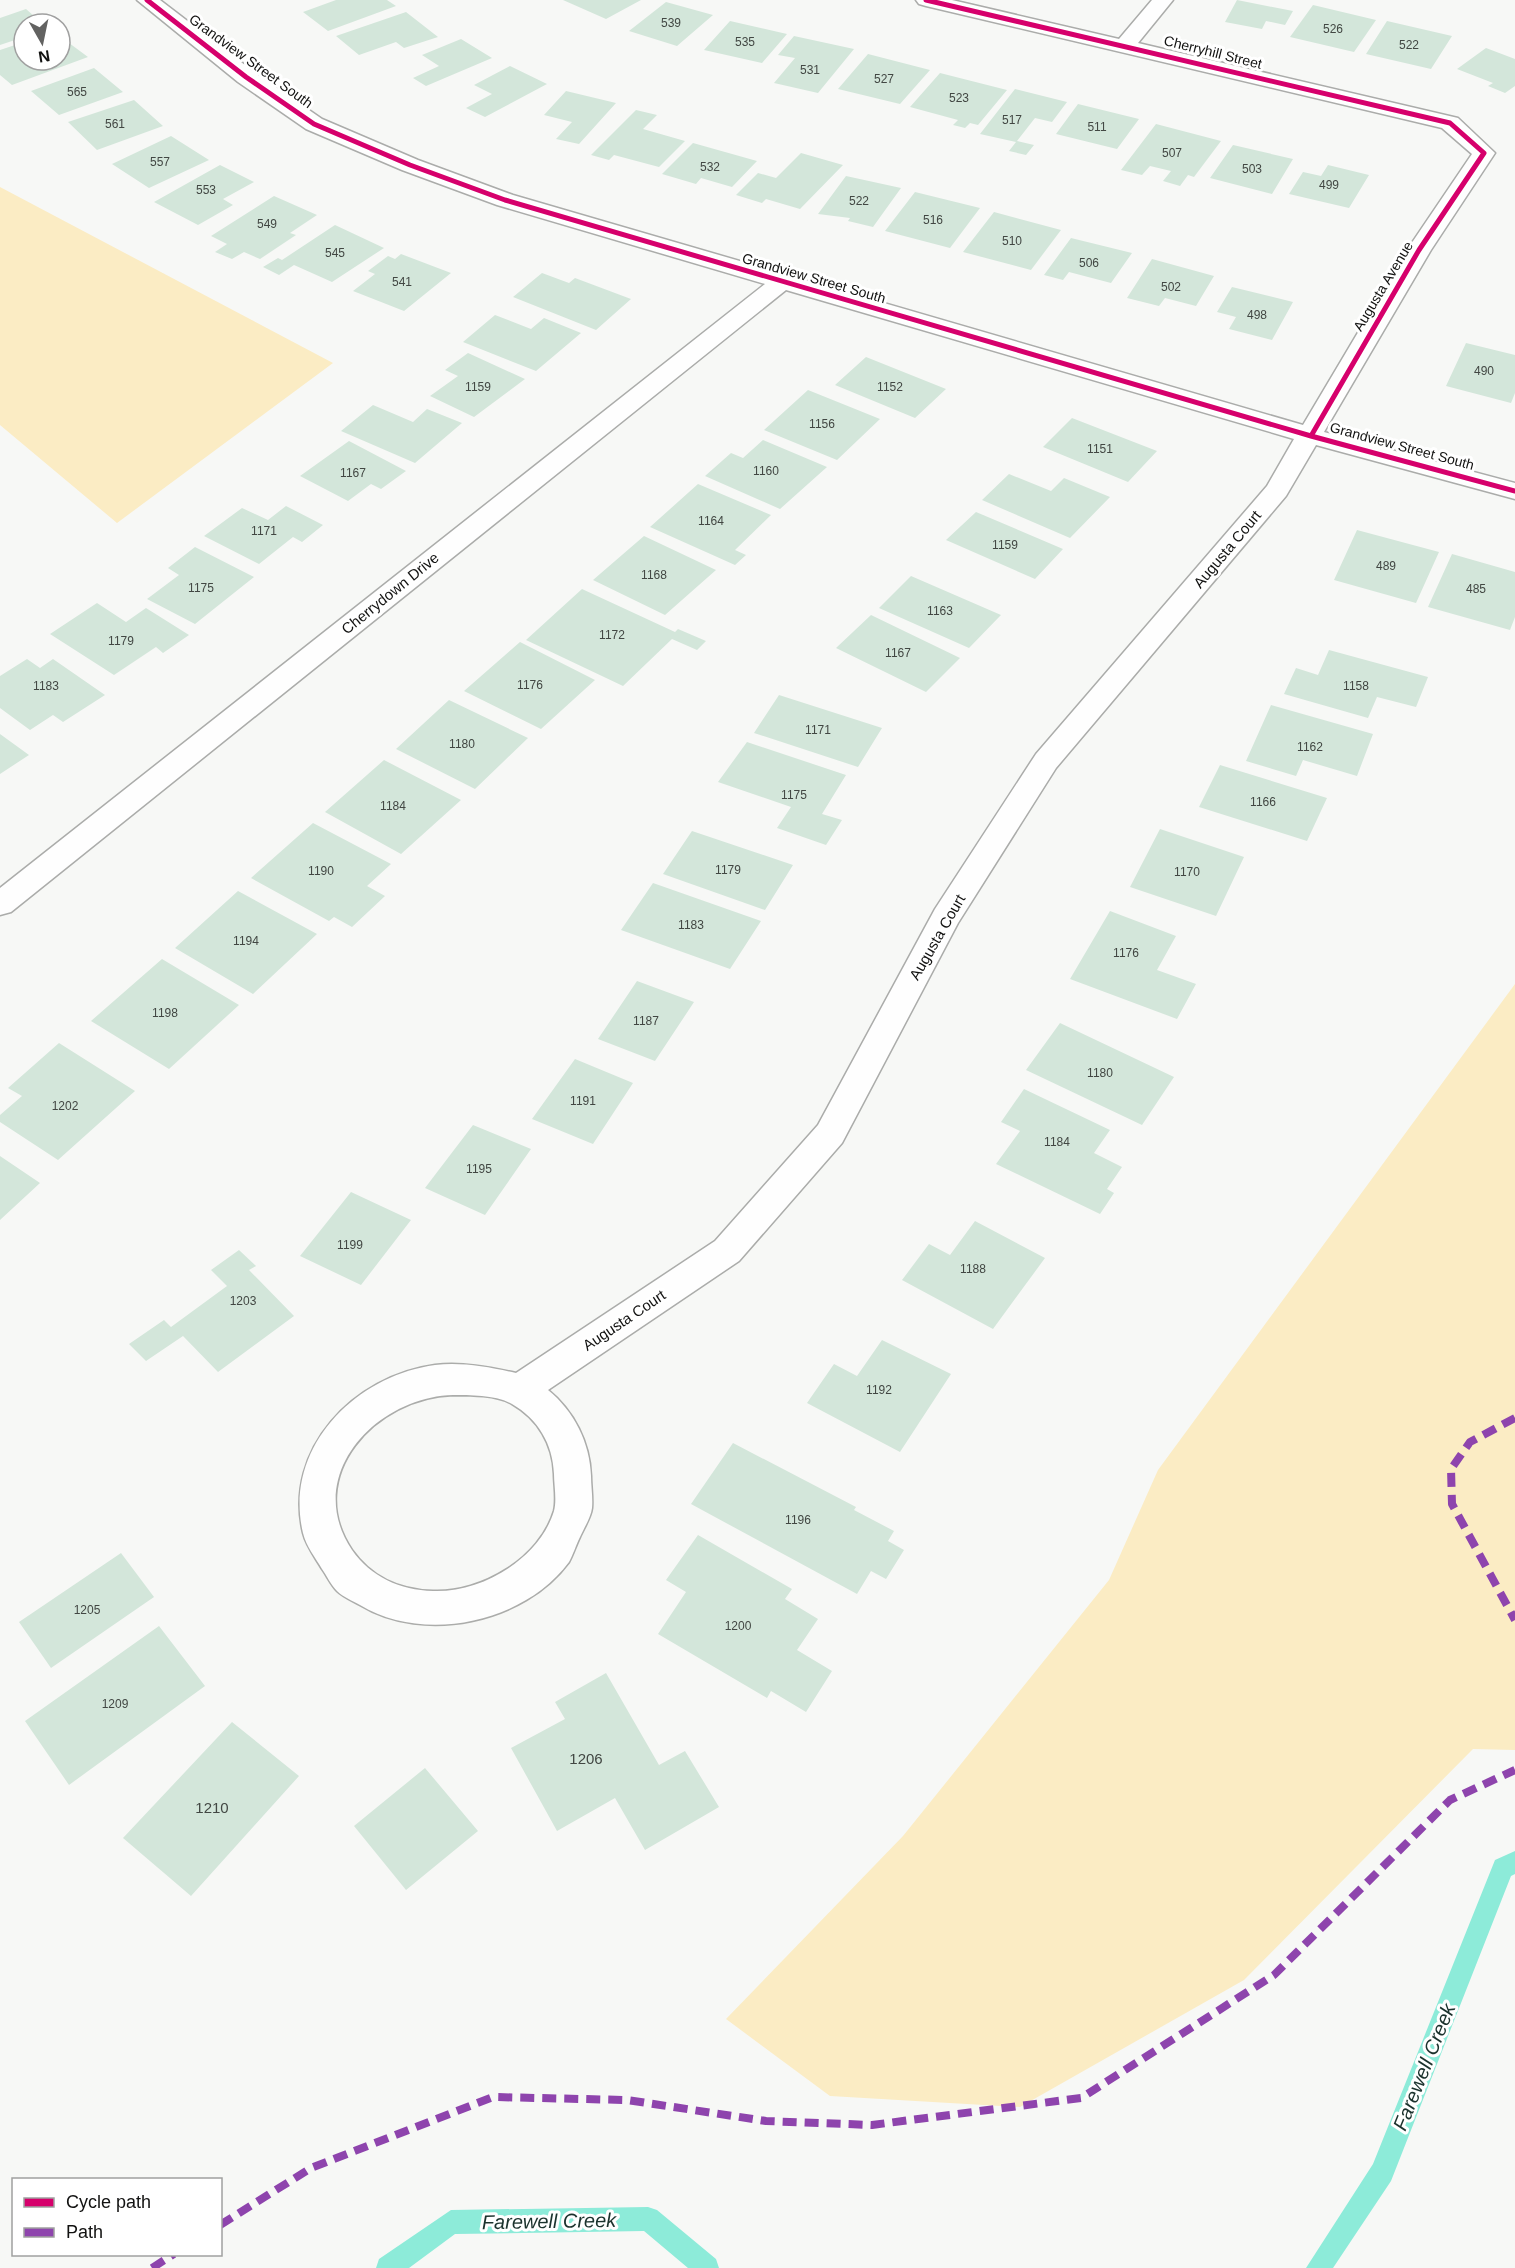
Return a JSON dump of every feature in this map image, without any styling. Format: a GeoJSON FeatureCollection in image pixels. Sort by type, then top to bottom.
{"type":"FeatureCollection","features":[{"type":"Feature","properties":{"kind":"street","name":"Grandview Street South"},"geometry":{"type":"LineString","coordinates":[[147,0],[246,77],[314,124],[410,165],[505,201],[1311,436],[1515,490]]}},
{"type":"Feature","properties":{"kind":"street","name":"Cherryhill Street"},"geometry":{"type":"LineString","coordinates":[[926,0],[1450,123],[1484,153]]}},
{"type":"Feature","properties":{"kind":"street"},"geometry":{"type":"LineString","coordinates":[[1125,45],[1163,0]]}},
{"type":"Feature","properties":{"kind":"street","name":"Augusta Avenue"},"geometry":{"type":"LineString","coordinates":[[1311,436],[1419,250],[1484,153]]}},
{"type":"Feature","properties":{"kind":"street","name":"Cherrydown Drive"},"geometry":{"type":"LineString","coordinates":[[0,904],[780,283]]}},
{"type":"Feature","properties":{"kind":"street","name":"Augusta Court"},"geometry":{"type":"LineString","coordinates":[[520,1389],[727,1251],[830,1134],[946,917],[1046,761],[1278,490],[1311,436]]}},
{"type":"Feature","properties":{"kind":"street"},"geometry":{"type":"LineString","coordinates":[[472,1380],[520,1389],[549,1413],[567,1441],[576,1478],[571,1517],[553,1553],[522,1583],[481,1603],[438,1611],[394,1605],[357,1586],[331,1558],[317,1522],[317,1485],[331,1448],[357,1417],[391,1394],[431,1381],[472,1380]]}},
{"type":"Feature","properties":{"kind":"shaded area"},"geometry":{"type":"Polygon","coordinates":[[[0,187],[333,363],[117,523],[0,425],[0,187]]]}},
{"type":"Feature","properties":{"kind":"shaded area"},"geometry":{"type":"Polygon","coordinates":[[[1515,984],[1515,1750],[1473,1749],[1244,1980],[1020,2107],[830,2096],[726,2019],[903,1836],[1109,1580],[1158,1470],[1515,984]]]}},
{"type":"Feature","properties":{"kind":"building"},"geometry":{"type":"Polygon","coordinates":[[[336,0],[387,0],[396,6],[328,31],[303,12],[336,0]]]}},
{"type":"Feature","properties":{"kind":"building"},"geometry":{"type":"Polygon","coordinates":[[[563,0],[641,0],[606,19],[563,0]]]}},
{"type":"Feature","properties":{"kind":"building"},"geometry":{"type":"Polygon","coordinates":[[[1237,0],[1293,11],[1285,25],[1266,21],[1262,29],[1225,22],[1237,0]]]}},
{"type":"Feature","properties":{"kind":"building"},"geometry":{"type":"Polygon","coordinates":[[[666,2],[713,15],[677,46],[629,31],[666,2]]]}},
{"type":"Feature","properties":{"kind":"building"},"geometry":{"type":"Polygon","coordinates":[[[1313,5],[1376,20],[1354,52],[1290,37],[1313,5]]]}},
{"type":"Feature","properties":{"kind":"building"},"geometry":{"type":"Polygon","coordinates":[[[406,12],[438,37],[404,48],[396,42],[359,55],[336,36],[406,12]]]}},
{"type":"Feature","properties":{"kind":"building"},"geometry":{"type":"Polygon","coordinates":[[[12,14],[12,41],[0,45],[0,18],[12,14]]]}},
{"type":"Feature","properties":{"kind":"building"},"geometry":{"type":"Polygon","coordinates":[[[730,21],[787,34],[762,63],[704,50],[730,21]]]}},
{"type":"Feature","properties":{"kind":"building"},"geometry":{"type":"Polygon","coordinates":[[[1387,21],[1452,36],[1431,69],[1366,54],[1387,21]]]}},
{"type":"Feature","properties":{"kind":"building"},"geometry":{"type":"Polygon","coordinates":[[[794,36],[854,49],[818,93],[774,83],[795,58],[778,55],[794,36]]]}},
{"type":"Feature","properties":{"kind":"building"},"geometry":{"type":"Polygon","coordinates":[[[461,39],[492,58],[426,86],[413,78],[439,66],[422,55],[461,39]]]}},
{"type":"Feature","properties":{"kind":"building"},"geometry":{"type":"Polygon","coordinates":[[[72,45],[88,57],[72,63],[72,45]]]}},
{"type":"Feature","properties":{"kind":"building"},"geometry":{"type":"Polygon","coordinates":[[[12,46],[12,72],[47,72],[12,85],[0,75],[0,50],[12,46]]]}},
{"type":"Feature","properties":{"kind":"building"},"geometry":{"type":"Polygon","coordinates":[[[1486,48],[1515,59],[1515,86],[1505,93],[1488,86],[1493,83],[1457,69],[1486,48]]]}},
{"type":"Feature","properties":{"kind":"building"},"geometry":{"type":"Polygon","coordinates":[[[868,54],[930,70],[900,104],[838,89],[868,54]]]}},
{"type":"Feature","properties":{"kind":"building"},"geometry":{"type":"Polygon","coordinates":[[[510,66],[547,84],[485,117],[466,108],[492,94],[474,85],[510,66]]]}},
{"type":"Feature","properties":{"kind":"building"},"geometry":{"type":"Polygon","coordinates":[[[94,68],[123,92],[59,115],[31,91],[94,68]]]}},
{"type":"Feature","properties":{"kind":"building"},"geometry":{"type":"Polygon","coordinates":[[[940,73],[1007,90],[978,125],[970,123],[965,128],[953,125],[958,120],[910,107],[940,73]]]}},
{"type":"Feature","properties":{"kind":"building"},"geometry":{"type":"Polygon","coordinates":[[[1015,89],[1067,102],[1052,122],[1035,118],[1017,141],[1034,145],[1026,155],[1009,151],[1016,142],[980,134],[1015,89]]]}},
{"type":"Feature","properties":{"kind":"building"},"geometry":{"type":"Polygon","coordinates":[[[566,91],[616,103],[579,144],[556,139],[572,122],[544,115],[566,91]]]}},
{"type":"Feature","properties":{"kind":"building"},"geometry":{"type":"Polygon","coordinates":[[[134,100],[163,126],[97,150],[68,122],[134,100]]]}},
{"type":"Feature","properties":{"kind":"building"},"geometry":{"type":"Polygon","coordinates":[[[1078,104],[1139,119],[1117,149],[1056,134],[1078,104]]]}},
{"type":"Feature","properties":{"kind":"building"},"geometry":{"type":"Polygon","coordinates":[[[636,110],[657,115],[643,129],[685,141],[659,167],[614,155],[609,160],[591,155],[636,110]]]}},
{"type":"Feature","properties":{"kind":"building"},"geometry":{"type":"Polygon","coordinates":[[[1156,124],[1221,141],[1194,177],[1188,175],[1180,186],[1163,181],[1171,171],[1150,166],[1142,175],[1121,170],[1156,124]]]}},
{"type":"Feature","properties":{"kind":"building"},"geometry":{"type":"Polygon","coordinates":[[[171,136],[209,160],[149,188],[112,164],[171,136]]]}},
{"type":"Feature","properties":{"kind":"building"},"geometry":{"type":"Polygon","coordinates":[[[693,143],[757,161],[732,187],[701,178],[696,184],[662,174],[693,143]]]}},
{"type":"Feature","properties":{"kind":"building"},"geometry":{"type":"Polygon","coordinates":[[[1233,145],[1293,159],[1272,194],[1210,178],[1233,145]]]}},
{"type":"Feature","properties":{"kind":"building"},"geometry":{"type":"Polygon","coordinates":[[[801,153],[843,165],[800,209],[766,199],[762,203],[736,195],[758,173],[776,178],[801,153]]]}},
{"type":"Feature","properties":{"kind":"building"},"geometry":{"type":"Polygon","coordinates":[[[220,165],[254,182],[223,199],[233,205],[198,225],[154,202],[220,165]]]}},
{"type":"Feature","properties":{"kind":"building"},"geometry":{"type":"Polygon","coordinates":[[[1328,165],[1369,175],[1349,208],[1289,194],[1303,172],[1321,176],[1328,165]]]}},
{"type":"Feature","properties":{"kind":"building"},"geometry":{"type":"Polygon","coordinates":[[[846,176],[901,188],[873,227],[848,221],[850,218],[818,214],[846,176]]]}},
{"type":"Feature","properties":{"kind":"building"},"geometry":{"type":"Polygon","coordinates":[[[915,192],[980,208],[950,248],[885,231],[915,192]]]}},
{"type":"Feature","properties":{"kind":"building"},"geometry":{"type":"Polygon","coordinates":[[[274,196],[317,215],[290,233],[296,235],[260,259],[244,252],[232,259],[215,252],[227,244],[211,236],[274,196]]]}},
{"type":"Feature","properties":{"kind":"building"},"geometry":{"type":"Polygon","coordinates":[[[994,212],[1061,230],[1031,270],[963,252],[994,212]]]}},
{"type":"Feature","properties":{"kind":"building"},"geometry":{"type":"Polygon","coordinates":[[[335,225],[384,248],[332,282],[294,265],[279,275],[263,267],[278,258],[282,260],[335,225]]]}},
{"type":"Feature","properties":{"kind":"building"},"geometry":{"type":"Polygon","coordinates":[[[1071,238],[1132,253],[1111,283],[1069,272],[1063,280],[1044,275],[1071,238]]]}},
{"type":"Feature","properties":{"kind":"building"},"geometry":{"type":"Polygon","coordinates":[[[401,254],[451,273],[404,311],[353,291],[375,274],[368,271],[388,256],[395,259],[401,254]]]}},
{"type":"Feature","properties":{"kind":"building"},"geometry":{"type":"Polygon","coordinates":[[[1152,259],[1214,276],[1196,306],[1165,298],[1159,306],[1127,298],[1152,259]]]}},
{"type":"Feature","properties":{"kind":"building"},"geometry":{"type":"Polygon","coordinates":[[[542,273],[569,283],[575,278],[631,299],[596,330],[513,297],[542,273]]]}},
{"type":"Feature","properties":{"kind":"building"},"geometry":{"type":"Polygon","coordinates":[[[1232,287],[1293,302],[1272,340],[1229,329],[1236,317],[1217,312],[1232,287]]]}},
{"type":"Feature","properties":{"kind":"building"},"geometry":{"type":"Polygon","coordinates":[[[495,315],[531,329],[544,318],[581,333],[536,371],[463,342],[495,315]]]}},
{"type":"Feature","properties":{"kind":"building"},"geometry":{"type":"Polygon","coordinates":[[[1466,343],[1515,355],[1515,393],[1511,403],[1446,386],[1466,343]]]}},
{"type":"Feature","properties":{"kind":"building"},"geometry":{"type":"Polygon","coordinates":[[[468,353],[525,379],[474,417],[430,396],[458,376],[445,370],[468,353]]]}},
{"type":"Feature","properties":{"kind":"building"},"geometry":{"type":"Polygon","coordinates":[[[866,357],[946,389],[915,418],[835,385],[866,357]]]}},
{"type":"Feature","properties":{"kind":"building"},"geometry":{"type":"Polygon","coordinates":[[[808,390],[880,419],[837,460],[764,430],[808,390]]]}},
{"type":"Feature","properties":{"kind":"building"},"geometry":{"type":"Polygon","coordinates":[[[373,405],[413,422],[427,409],[462,423],[415,463],[341,431],[373,405]]]}},
{"type":"Feature","properties":{"kind":"building"},"geometry":{"type":"Polygon","coordinates":[[[1072,418],[1157,451],[1128,482],[1043,447],[1072,418]]]}},
{"type":"Feature","properties":{"kind":"building"},"geometry":{"type":"Polygon","coordinates":[[[763,440],[827,467],[780,509],[705,476],[731,453],[743,458],[763,440]]]}},
{"type":"Feature","properties":{"kind":"building"},"geometry":{"type":"Polygon","coordinates":[[[349,441],[406,471],[381,489],[371,484],[348,501],[300,476],[349,441]]]}},
{"type":"Feature","properties":{"kind":"building"},"geometry":{"type":"Polygon","coordinates":[[[1009,474],[1051,491],[1064,478],[1110,497],[1070,538],[982,500],[1009,474]]]}},
{"type":"Feature","properties":{"kind":"building"},"geometry":{"type":"Polygon","coordinates":[[[698,484],[771,515],[735,550],[746,555],[735,565],[650,527],[698,484]]]}},
{"type":"Feature","properties":{"kind":"building"},"geometry":{"type":"Polygon","coordinates":[[[286,506],[323,525],[302,542],[293,537],[259,564],[204,536],[242,508],[268,520],[286,506]]]}},
{"type":"Feature","properties":{"kind":"building"},"geometry":{"type":"Polygon","coordinates":[[[976,512],[1063,549],[1035,579],[946,540],[976,512]]]}},
{"type":"Feature","properties":{"kind":"building"},"geometry":{"type":"Polygon","coordinates":[[[1357,530],[1439,552],[1416,603],[1334,580],[1357,530]]]}},
{"type":"Feature","properties":{"kind":"building"},"geometry":{"type":"Polygon","coordinates":[[[644,536],[716,570],[665,615],[593,580],[644,536]]]}},
{"type":"Feature","properties":{"kind":"building"},"geometry":{"type":"Polygon","coordinates":[[[195,547],[254,577],[195,624],[147,599],[179,575],[168,568],[195,547]]]}},
{"type":"Feature","properties":{"kind":"building"},"geometry":{"type":"Polygon","coordinates":[[[1452,554],[1515,572],[1515,617],[1510,630],[1428,607],[1452,554]]]}},
{"type":"Feature","properties":{"kind":"building"},"geometry":{"type":"Polygon","coordinates":[[[911,576],[1001,615],[969,648],[879,608],[911,576]]]}},
{"type":"Feature","properties":{"kind":"building"},"geometry":{"type":"Polygon","coordinates":[[[582,589],[675,632],[678,629],[706,641],[697,650],[672,639],[623,686],[526,640],[582,589]]]}},
{"type":"Feature","properties":{"kind":"building"},"geometry":{"type":"Polygon","coordinates":[[[97,603],[126,622],[146,608],[189,635],[163,653],[156,647],[114,675],[50,634],[97,603]]]}},
{"type":"Feature","properties":{"kind":"building"},"geometry":{"type":"Polygon","coordinates":[[[871,615],[960,658],[926,692],[836,648],[871,615]]]}},
{"type":"Feature","properties":{"kind":"building"},"geometry":{"type":"Polygon","coordinates":[[[520,642],[595,680],[541,729],[464,691],[520,642]]]}},
{"type":"Feature","properties":{"kind":"building"},"geometry":{"type":"Polygon","coordinates":[[[1329,650],[1428,677],[1416,707],[1377,697],[1368,718],[1284,694],[1296,668],[1318,675],[1329,650]]]}},
{"type":"Feature","properties":{"kind":"building"},"geometry":{"type":"Polygon","coordinates":[[[27,659],[40,668],[53,659],[105,695],[63,722],[53,715],[30,730],[0,708],[0,676],[27,659]]]}},
{"type":"Feature","properties":{"kind":"building"},"geometry":{"type":"Polygon","coordinates":[[[779,695],[882,728],[858,767],[754,733],[779,695]]]}},
{"type":"Feature","properties":{"kind":"building"},"geometry":{"type":"Polygon","coordinates":[[[449,700],[528,738],[475,789],[396,749],[449,700]]]}},
{"type":"Feature","properties":{"kind":"building"},"geometry":{"type":"Polygon","coordinates":[[[1271,705],[1373,734],[1357,776],[1303,760],[1296,776],[1246,761],[1271,705]]]}},
{"type":"Feature","properties":{"kind":"building"},"geometry":{"type":"Polygon","coordinates":[[[0,734],[29,755],[0,774],[0,734]]]}},
{"type":"Feature","properties":{"kind":"building"},"geometry":{"type":"Polygon","coordinates":[[[747,742],[846,775],[822,814],[842,820],[826,845],[777,828],[791,807],[718,782],[747,742]]]}},
{"type":"Feature","properties":{"kind":"building"},"geometry":{"type":"Polygon","coordinates":[[[384,760],[461,800],[401,854],[325,812],[384,760]]]}},
{"type":"Feature","properties":{"kind":"building"},"geometry":{"type":"Polygon","coordinates":[[[1220,765],[1327,798],[1307,841],[1199,807],[1220,765]]]}},
{"type":"Feature","properties":{"kind":"building"},"geometry":{"type":"Polygon","coordinates":[[[313,823],[391,864],[367,886],[385,896],[352,927],[334,917],[329,921],[251,878],[313,823]]]}},
{"type":"Feature","properties":{"kind":"building"},"geometry":{"type":"Polygon","coordinates":[[[1160,829],[1244,857],[1216,916],[1130,887],[1160,829]]]}},
{"type":"Feature","properties":{"kind":"building"},"geometry":{"type":"Polygon","coordinates":[[[692,831],[793,865],[765,910],[663,874],[692,831]]]}},
{"type":"Feature","properties":{"kind":"building"},"geometry":{"type":"Polygon","coordinates":[[[653,883],[761,921],[730,969],[621,930],[653,883]]]}},
{"type":"Feature","properties":{"kind":"building"},"geometry":{"type":"Polygon","coordinates":[[[238,891],[317,934],[253,994],[175,948],[238,891]]]}},
{"type":"Feature","properties":{"kind":"building"},"geometry":{"type":"Polygon","coordinates":[[[1110,911],[1176,936],[1157,970],[1196,984],[1177,1019],[1070,979],[1110,911]]]}},
{"type":"Feature","properties":{"kind":"building"},"geometry":{"type":"Polygon","coordinates":[[[162,959],[239,1005],[169,1069],[91,1021],[162,959]]]}},
{"type":"Feature","properties":{"kind":"building"},"geometry":{"type":"Polygon","coordinates":[[[637,981],[694,1002],[655,1061],[598,1039],[637,981]]]}},
{"type":"Feature","properties":{"kind":"building"},"geometry":{"type":"Polygon","coordinates":[[[1060,1023],[1174,1077],[1142,1125],[1026,1070],[1060,1023]]]}},
{"type":"Feature","properties":{"kind":"building"},"geometry":{"type":"Polygon","coordinates":[[[59,1043],[135,1091],[58,1160],[0,1122],[0,1115],[22,1096],[8,1088],[59,1043]]]}},
{"type":"Feature","properties":{"kind":"building"},"geometry":{"type":"Polygon","coordinates":[[[575,1059],[633,1083],[593,1144],[532,1119],[575,1059]]]}},
{"type":"Feature","properties":{"kind":"building"},"geometry":{"type":"Polygon","coordinates":[[[1024,1089],[1110,1130],[1094,1153],[1122,1167],[1107,1189],[1114,1193],[1100,1214],[996,1164],[1020,1131],[1001,1122],[1024,1089]]]}},
{"type":"Feature","properties":{"kind":"building"},"geometry":{"type":"Polygon","coordinates":[[[473,1125],[531,1149],[485,1215],[425,1188],[473,1125]]]}},
{"type":"Feature","properties":{"kind":"building"},"geometry":{"type":"Polygon","coordinates":[[[0,1156],[40,1183],[0,1220],[0,1156]]]}},
{"type":"Feature","properties":{"kind":"building"},"geometry":{"type":"Polygon","coordinates":[[[351,1192],[411,1220],[361,1285],[300,1256],[351,1192]]]}},
{"type":"Feature","properties":{"kind":"building"},"geometry":{"type":"Polygon","coordinates":[[[975,1221],[1045,1258],[993,1329],[902,1280],[929,1244],[950,1255],[975,1221]]]}},
{"type":"Feature","properties":{"kind":"building"},"geometry":{"type":"Polygon","coordinates":[[[239,1250],[256,1266],[249,1270],[294,1316],[218,1372],[183,1336],[146,1361],[129,1344],[164,1320],[171,1327],[227,1286],[211,1270],[239,1250]]]}},
{"type":"Feature","properties":{"kind":"building"},"geometry":{"type":"Polygon","coordinates":[[[882,1340],[951,1374],[900,1452],[807,1403],[834,1364],[857,1376],[882,1340]]]}},
{"type":"Feature","properties":{"kind":"building"},"geometry":{"type":"Polygon","coordinates":[[[733,1443],[856,1507],[854,1510],[894,1531],[888,1541],[904,1550],[886,1579],[871,1571],[857,1594],[691,1504],[733,1443]]]}},
{"type":"Feature","properties":{"kind":"building"},"geometry":{"type":"Polygon","coordinates":[[[698,1535],[792,1589],[785,1599],[818,1619],[797,1650],[832,1671],[806,1712],[771,1691],[767,1698],[658,1634],[686,1592],[666,1580],[698,1535]]]}},
{"type":"Feature","properties":{"kind":"building"},"geometry":{"type":"Polygon","coordinates":[[[121,1553],[154,1597],[51,1668],[19,1622],[121,1553]]]}},
{"type":"Feature","properties":{"kind":"building"},"geometry":{"type":"Polygon","coordinates":[[[159,1626],[205,1686],[69,1785],[25,1721],[159,1626]]]}},
{"type":"Feature","properties":{"kind":"building"},"geometry":{"type":"Polygon","coordinates":[[[606,1673],[659,1765],[685,1751],[719,1807],[645,1850],[615,1798],[557,1831],[511,1748],[565,1719],[555,1702],[606,1673]]]}},
{"type":"Feature","properties":{"kind":"building"},"geometry":{"type":"Polygon","coordinates":[[[232,1722],[299,1776],[191,1896],[123,1838],[232,1722]]]}},
{"type":"Feature","properties":{"kind":"building"},"geometry":{"type":"Polygon","coordinates":[[[425,1768],[478,1831],[406,1890],[354,1826],[425,1768]]]}},
{"type":"Feature","properties":{"kind":"waterway","name":"Farewell Creek"},"geometry":{"type":"LineString","coordinates":[[1318,2268],[1382,2172],[1503,1868],[1515,1862]]}},
{"type":"Feature","properties":{"kind":"waterway","name":"Farewell Creek"},"geometry":{"type":"LineString","coordinates":[[388,2268],[451,2222],[648,2219],[707,2268]]}},
{"type":"Feature","properties":{"kind":"marked path"},"geometry":{"type":"LineString","coordinates":[[1515,1418],[1470,1442],[1451,1469],[1452,1504],[1515,1620]]}},
{"type":"Feature","properties":{"kind":"marked path"},"geometry":{"type":"LineString","coordinates":[[222,2224],[311,2168],[493,2097],[627,2100],[766,2121],[872,2125],[1081,2098],[1274,1975],[1450,1800],[1515,1770]]}},
{"type":"Feature","properties":{"kind":"marked path"},"geometry":{"type":"LineString","coordinates":[[152,2268],[171,2256]]}},
{"type":"Feature","properties":{"kind":"cycle path"},"geometry":{"type":"LineString","coordinates":[[147,0],[246,77],[314,124],[410,165],[505,200],[1311,436],[1515,491]]}},
{"type":"Feature","properties":{"kind":"cycle path"},"geometry":{"type":"LineString","coordinates":[[926,0],[1450,123],[1484,153],[1419,250],[1311,436]]}}]}
